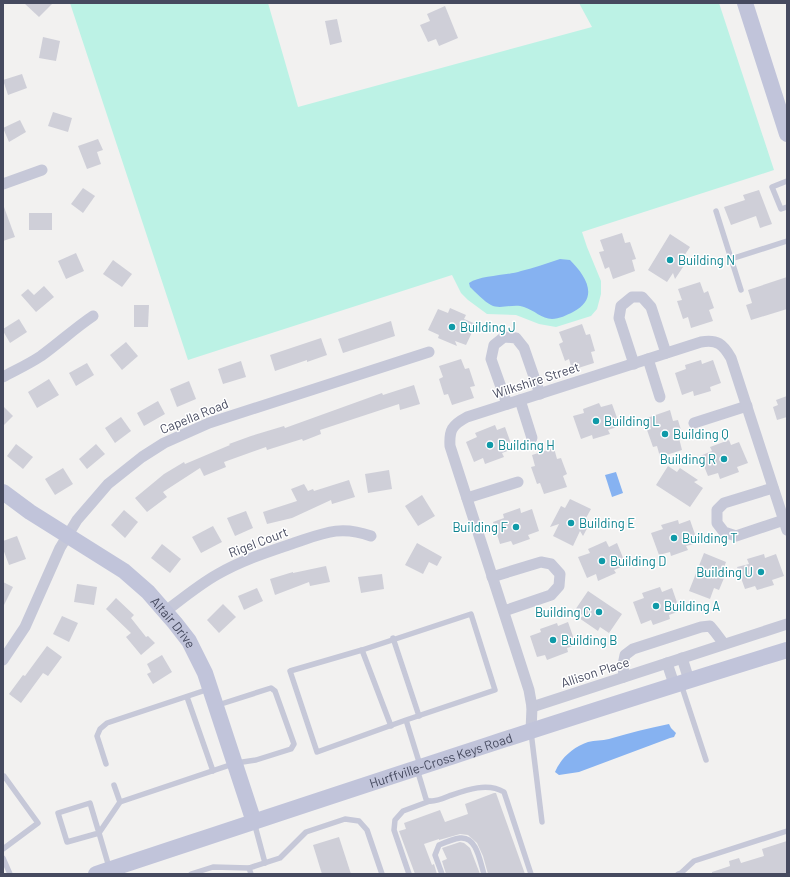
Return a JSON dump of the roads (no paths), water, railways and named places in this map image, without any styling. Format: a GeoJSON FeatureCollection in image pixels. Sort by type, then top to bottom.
{"type":"FeatureCollection","features":[{"type":"Feature","properties":{"kind":"main road"},"geometry":{"type":"LineString","coordinates":[[745,3],[787,134]]}},
{"type":"Feature","properties":{"kind":"main road","name":"Altair Drive"},"geometry":{"type":"LineString","coordinates":[[3,492],[30,512],[124,571],[148,592],[166,611],[182,632],[194,651],[211,689],[254,822]]}},
{"type":"Feature","properties":{"kind":"main road","name":"Hurffville-Cross Keys Road"},"geometry":{"type":"LineString","coordinates":[[103,872],[419,767],[681,682],[787,650]]}},
{"type":"Feature","properties":{"kind":"street"},"geometry":{"type":"LineString","coordinates":[[3,184],[42,170]]}},
{"type":"Feature","properties":{"kind":"street"},"geometry":{"type":"LineString","coordinates":[[634,364],[619,318],[621,306],[632,297],[642,297],[651,307],[666,353]]}},
{"type":"Feature","properties":{"kind":"street"},"geometry":{"type":"LineString","coordinates":[[3,377],[40,356],[93,316]]}},
{"type":"Feature","properties":{"kind":"street"},"geometry":{"type":"LineString","coordinates":[[507,404],[491,358],[494,345],[504,338],[516,338],[524,348],[540,394]]}},
{"type":"Feature","properties":{"kind":"street","name":"Wilkshire Street"},"geometry":{"type":"LineString","coordinates":[[531,731],[532,707],[529,690],[450,446],[449,436],[452,427],[458,422],[467,417],[710,340],[719,343],[726,349],[731,358],[785,525]]}},
{"type":"Feature","properties":{"kind":"street","name":"Capella Road"},"geometry":{"type":"LineString","coordinates":[[3,660],[25,627],[60,548],[68,535],[78,520],[108,484],[133,463],[164,443],[209,423],[429,352]]}},
{"type":"Feature","properties":{"kind":"street"},"geometry":{"type":"LineString","coordinates":[[648,359],[660,397]]}},
{"type":"Feature","properties":{"kind":"street"},"geometry":{"type":"LineString","coordinates":[[520,400],[532,438]]}},
{"type":"Feature","properties":{"kind":"street"},"geometry":{"type":"LineString","coordinates":[[694,423],[747,406]]}},
{"type":"Feature","properties":{"kind":"street"},"geometry":{"type":"LineString","coordinates":[[467,498],[518,482]]}},
{"type":"Feature","properties":{"kind":"street"},"geometry":{"type":"LineString","coordinates":[[773,488],[724,502],[717,510],[717,523],[724,532],[736,536],[785,525]]}},
{"type":"Feature","properties":{"kind":"street","name":"Rigel Court"},"geometry":{"type":"LineString","coordinates":[[166,611],[217,574],[260,554],[329,532],[347,530],[371,536]]}},
{"type":"Feature","properties":{"kind":"street"},"geometry":{"type":"LineString","coordinates":[[492,577],[541,562],[551,564],[560,574],[559,586],[551,595],[504,611]]}},
{"type":"Feature","properties":{"kind":"street","name":"Allison Place"},"geometry":{"type":"LineString","coordinates":[[532,707],[787,624]]}},
{"type":"Feature","properties":{"kind":"street"},"geometry":{"type":"LineString","coordinates":[[624,677],[623,665],[625,655],[633,649],[701,627],[710,626],[724,644]]}},
{"type":"Feature","properties":{"kind":"street"},"geometry":{"type":"LineString","coordinates":[[681,682],[682,658]]}},
{"type":"Feature","properties":{"kind":"street"},"geometry":{"type":"LineString","coordinates":[[667,663],[681,682]]}},
{"type":"Feature","properties":{"kind":"lane"},"geometry":{"type":"LineString","coordinates":[[787,181],[772,187],[781,209],[787,207]]}},
{"type":"Feature","properties":{"kind":"lane"},"geometry":{"type":"LineString","coordinates":[[716,211],[741,290]]}},
{"type":"Feature","properties":{"kind":"lane"},"geometry":{"type":"LineString","coordinates":[[731,259],[787,240]]}},
{"type":"Feature","properties":{"kind":"lane"},"geometry":{"type":"LineString","coordinates":[[471,614],[495,690],[316,752],[290,672],[362,650],[394,638],[471,614]]}},
{"type":"Feature","properties":{"kind":"lane"},"geometry":{"type":"LineString","coordinates":[[394,638],[419,716]]}},
{"type":"Feature","properties":{"kind":"lane"},"geometry":{"type":"LineString","coordinates":[[362,650],[391,726]]}},
{"type":"Feature","properties":{"kind":"lane"},"geometry":{"type":"LineString","coordinates":[[681,682],[706,760]]}},
{"type":"Feature","properties":{"kind":"lane"},"geometry":{"type":"LineString","coordinates":[[103,872],[99,833],[90,803],[58,813],[67,842],[99,833],[120,802],[213,772],[236,763],[256,760],[292,749],[294,744],[292,738],[275,691],[271,688],[217,706]]}},
{"type":"Feature","properties":{"kind":"lane"},"geometry":{"type":"LineString","coordinates":[[106,764],[97,736],[103,726],[108,723],[211,689]]}},
{"type":"Feature","properties":{"kind":"lane"},"geometry":{"type":"LineString","coordinates":[[187,697],[213,772]]}},
{"type":"Feature","properties":{"kind":"lane"},"geometry":{"type":"LineString","coordinates":[[406,720],[426,799],[430,801]]}},
{"type":"Feature","properties":{"kind":"lane"},"geometry":{"type":"LineString","coordinates":[[531,731],[542,822]]}},
{"type":"Feature","properties":{"kind":"lane"},"geometry":{"type":"LineString","coordinates":[[3,776],[38,824],[3,849]]}},
{"type":"Feature","properties":{"kind":"lane"},"geometry":{"type":"LineString","coordinates":[[114,785],[120,802]]}},
{"type":"Feature","properties":{"kind":"lane"},"geometry":{"type":"LineString","coordinates":[[409,874],[394,830],[395,820],[404,811],[430,801],[439,800],[482,787],[497,788],[504,792],[531,874]]}},
{"type":"Feature","properties":{"kind":"lane"},"geometry":{"type":"LineString","coordinates":[[191,874],[213,867],[250,871],[265,863],[280,858],[306,832],[345,819],[359,821],[367,830],[382,874]]}},
{"type":"Feature","properties":{"kind":"lane"},"geometry":{"type":"LineString","coordinates":[[254,822],[265,863]]}},
{"type":"Feature","properties":{"kind":"lane"},"geometry":{"type":"LineString","coordinates":[[678,874],[682,873],[694,861],[787,831]]}},
{"type":"Feature","properties":{"kind":"lane"},"geometry":{"type":"LineString","coordinates":[[442,874],[435,855],[439,844],[461,838],[469,838],[474,843],[484,874]]}},
{"type":"Feature","properties":{"kind":"lane"},"geometry":{"type":"LineString","coordinates":[[3,858],[10,874]]}},
{"type":"Feature","properties":{"kind":"water"},"geometry":{"type":"Polygon","coordinates":[[[560,259],[570,260],[576,266],[588,287],[588,294],[586,300],[581,306],[573,312],[560,318],[548,319],[528,308],[520,306],[499,307],[491,305],[470,287],[469,283],[480,278],[515,273],[560,259]]]}},
{"type":"Feature","properties":{"kind":"water"},"geometry":{"type":"Polygon","coordinates":[[[616,472],[623,493],[612,497],[605,475],[616,472]]]}},
{"type":"Feature","properties":{"kind":"water"},"geometry":{"type":"Polygon","coordinates":[[[669,724],[676,733],[674,737],[579,772],[559,775],[555,772],[564,758],[583,744],[591,741],[606,740],[669,724]]]}},
{"type":"Feature","properties":{"kind":"place","name":"Building N"},"geometry":{"type":"Point","coordinates":[670,260]}},
{"type":"Feature","properties":{"kind":"place","name":"Building J"},"geometry":{"type":"Point","coordinates":[452,327]}},
{"type":"Feature","properties":{"kind":"place","name":"Building L"},"geometry":{"type":"Point","coordinates":[596,421]}},
{"type":"Feature","properties":{"kind":"place","name":"Building Q"},"geometry":{"type":"Point","coordinates":[665,434]}},
{"type":"Feature","properties":{"kind":"place","name":"Building H"},"geometry":{"type":"Point","coordinates":[490,445]}},
{"type":"Feature","properties":{"kind":"place","name":"Building R"},"geometry":{"type":"Point","coordinates":[724,459]}},
{"type":"Feature","properties":{"kind":"place","name":"Building E"},"geometry":{"type":"Point","coordinates":[571,523]}},
{"type":"Feature","properties":{"kind":"place","name":"Building F"},"geometry":{"type":"Point","coordinates":[516,527]}},
{"type":"Feature","properties":{"kind":"place","name":"Building T"},"geometry":{"type":"Point","coordinates":[674,538]}},
{"type":"Feature","properties":{"kind":"place","name":"Building D"},"geometry":{"type":"Point","coordinates":[602,561]}},
{"type":"Feature","properties":{"kind":"place","name":"Building U"},"geometry":{"type":"Point","coordinates":[761,572]}},
{"type":"Feature","properties":{"kind":"place","name":"Building A"},"geometry":{"type":"Point","coordinates":[656,606]}},
{"type":"Feature","properties":{"kind":"place","name":"Building C"},"geometry":{"type":"Point","coordinates":[599,612]}},
{"type":"Feature","properties":{"kind":"place","name":"Building B"},"geometry":{"type":"Point","coordinates":[553,640]}}]}
